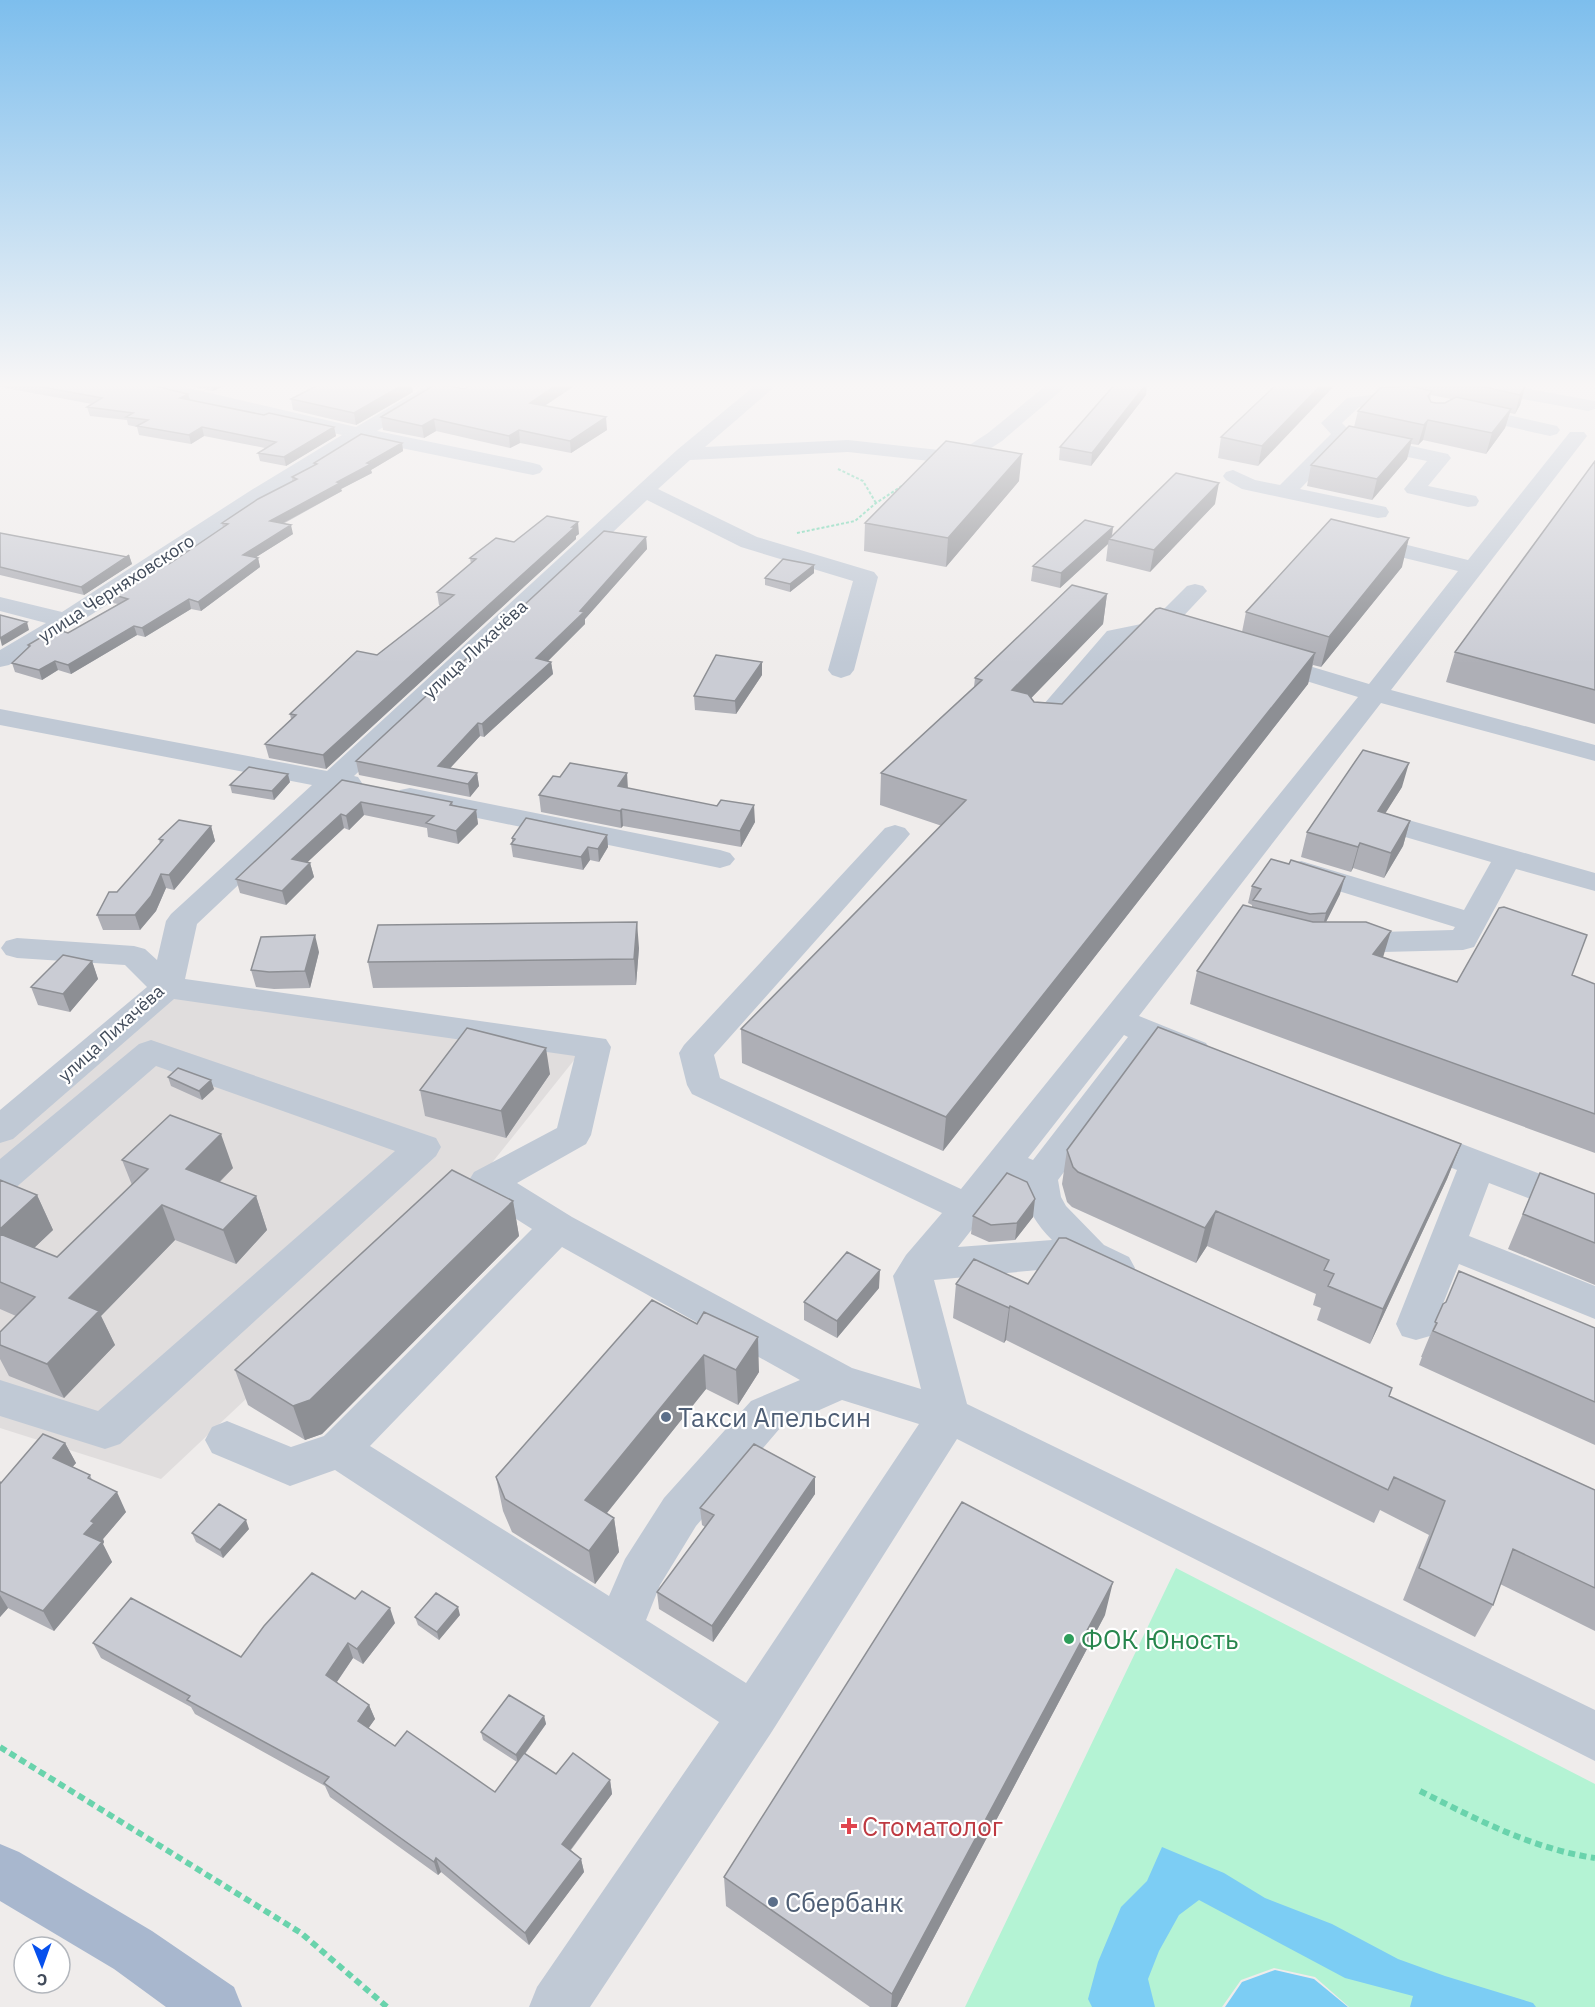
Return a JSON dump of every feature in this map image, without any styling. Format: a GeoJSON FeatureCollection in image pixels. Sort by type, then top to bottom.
{"type":"FeatureCollection","features":[{"type":"Feature","properties":{"kind":"main road"},"geometry":{"type":"LineString","coordinates":[[0,1871],[133,1950],[214,2007]]}},
{"type":"Feature","properties":{"kind":"street","name":"улица Черняховского"},"geometry":{"type":"LineString","coordinates":[[0,660],[68,621],[287,477]]}},
{"type":"Feature","properties":{"kind":"street","name":"улица Лихачёва"},"geometry":{"type":"LineString","coordinates":[[0,1130],[166,987],[182,921],[661,477]]}},
{"type":"Feature","properties":{"kind":"street"},"geometry":{"type":"LineString","coordinates":[[1234,477],[1249,485],[1378,512]]}},
{"type":"Feature","properties":{"kind":"street"},"geometry":{"type":"LineString","coordinates":[[1285,492],[1300,477]]}},
{"type":"Feature","properties":{"kind":"street"},"geometry":{"type":"LineString","coordinates":[[1425,477],[1414,489],[1468,501]]}},
{"type":"Feature","properties":{"kind":"street"},"geometry":{"type":"LineString","coordinates":[[557,2007],[753,1716],[949,1414],[913,1276],[967,1208],[1022,1170],[1215,921],[1249,854],[1472,568],[1552,477]]}},
{"type":"Feature","properties":{"kind":"street"},"geometry":{"type":"LineString","coordinates":[[646,491],[749,542],[866,577],[841,670]]}},
{"type":"Feature","properties":{"kind":"street"},"geometry":{"type":"LineString","coordinates":[[1357,540],[1472,568]]}},
{"type":"Feature","properties":{"kind":"street"},"geometry":{"type":"LineString","coordinates":[[1159,628],[1195,591]]}},
{"type":"Feature","properties":{"kind":"street"},"geometry":{"type":"LineString","coordinates":[[0,604],[68,621]]}},
{"type":"Feature","properties":{"kind":"street"},"geometry":{"type":"LineString","coordinates":[[1040,725],[1116,636],[1159,628],[1193,639]]}},
{"type":"Feature","properties":{"kind":"street"},"geometry":{"type":"LineString","coordinates":[[1249,656],[1373,693],[1595,753]]}},
{"type":"Feature","properties":{"kind":"street"},"geometry":{"type":"LineString","coordinates":[[0,717],[333,780],[720,859]]}},
{"type":"Feature","properties":{"kind":"street"},"geometry":{"type":"LineString","coordinates":[[1405,828],[1595,882]]}},
{"type":"Feature","properties":{"kind":"street"},"geometry":{"type":"LineString","coordinates":[[895,834],[696,1053],[704,1085],[967,1208]]}},
{"type":"Feature","properties":{"kind":"street"},"geometry":{"type":"LineString","coordinates":[[1249,854],[1472,922]]}},
{"type":"Feature","properties":{"kind":"street"},"geometry":{"type":"LineString","coordinates":[[1317,943],[1463,940],[1508,857]]}},
{"type":"Feature","properties":{"kind":"street"},"geometry":{"type":"LineString","coordinates":[[17,948],[135,956],[166,987],[594,1047],[573,1135],[488,1182],[558,1227],[840,1382],[949,1414],[1595,1736]]}},
{"type":"Feature","properties":{"kind":"street"},"geometry":{"type":"LineString","coordinates":[[1133,1027],[1226,1063]]}},
{"type":"Feature","properties":{"kind":"street"},"geometry":{"type":"LineString","coordinates":[[0,1180],[150,1052],[423,1147],[105,1431],[0,1398]]}},
{"type":"Feature","properties":{"kind":"street"},"geometry":{"type":"LineString","coordinates":[[1390,1129],[1595,1210]]}},
{"type":"Feature","properties":{"kind":"street"},"geometry":{"type":"LineString","coordinates":[[1416,1324],[1478,1164]]}},
{"type":"Feature","properties":{"kind":"street"},"geometry":{"type":"LineString","coordinates":[[1022,1170],[1052,1216],[1090,1256],[1144,1281]]}},
{"type":"Feature","properties":{"kind":"street"},"geometry":{"type":"LineString","coordinates":[[227,1440],[290,1467],[339,1449],[558,1227]]}},
{"type":"Feature","properties":{"kind":"street"},"geometry":{"type":"LineString","coordinates":[[1448,1244],[1595,1303]]}},
{"type":"Feature","properties":{"kind":"street"},"geometry":{"type":"LineString","coordinates":[[920,1266],[1038,1255],[1090,1256]]}},
{"type":"Feature","properties":{"kind":"street"},"geometry":{"type":"LineString","coordinates":[[619,1629],[641,1574],[680,1512],[766,1414],[840,1382]]}},
{"type":"Feature","properties":{"kind":"street"},"geometry":{"type":"LineString","coordinates":[[339,1449],[753,1716]]}},
{"type":"Feature","properties":{"kind":"path"},"geometry":{"type":"LineString","coordinates":[[749,542],[855,521],[876,503],[917,477]]}},
{"type":"Feature","properties":{"kind":"path"},"geometry":{"type":"LineString","coordinates":[[0,1747],[301,1934],[387,2007]]}},
{"type":"Feature","properties":{"kind":"path"},"geometry":{"type":"LineString","coordinates":[[1420,1791],[1510,1833],[1577,1857],[1595,1858]]}},
{"type":"Feature","properties":{"kind":"shaded area"},"geometry":{"type":"Polygon","coordinates":[[[168,995],[579,1054],[479,1179],[161,1479],[0,1428],[0,1139],[168,995]]]}},
{"type":"Feature","properties":{"kind":"green space"},"geometry":{"type":"Polygon","coordinates":[[[1176,1568],[1595,1784],[1595,2007],[1349,2007],[1315,1977],[1274,1968],[1241,1980],[1222,2007],[965,2007],[1176,1568]]]}},
{"type":"Feature","properties":{"kind":"water"},"geometry":{"type":"Polygon","coordinates":[[[1162,1847],[1224,1873],[1265,1898],[1332,1924],[1398,1959],[1533,2003],[1536,2007],[1410,2007],[1413,1996],[1345,1978],[1199,1900],[1179,1915],[1159,1951],[1148,1979],[1155,2007],[1092,2007],[1088,1999],[1098,1962],[1121,1907],[1147,1881],[1162,1847]]]}},
{"type":"Feature","properties":{"kind":"water"},"geometry":{"type":"Polygon","coordinates":[[[1275,1970],[1314,1979],[1348,2007],[1225,2007],[1242,1982],[1275,1970]]]}},
{"type":"Feature","properties":{"kind":"building"},"geometry":{"type":"Polygon","coordinates":[[[292,477],[347,477],[337,482],[340,483],[270,521],[291,525],[243,555],[258,558],[198,602],[189,599],[142,628],[134,626],[68,665],[55,661],[39,670],[12,663],[30,646],[28,645],[55,629],[68,633],[128,599],[111,594],[160,562],[169,564],[228,524],[222,523],[258,499],[297,479],[292,477]]]}},
{"type":"Feature","properties":{"kind":"building"},"geometry":{"type":"Polygon","coordinates":[[[911,477],[1002,477],[948,538],[865,523],[911,477]]]}},
{"type":"Feature","properties":{"kind":"building"},"geometry":{"type":"Polygon","coordinates":[[[1172,477],[1192,477],[1219,483],[1154,550],[1109,539],[1172,477]]]}},
{"type":"Feature","properties":{"kind":"building"},"geometry":{"type":"Polygon","coordinates":[[[1584,477],[1595,477],[1595,690],[1455,652],[1584,477]]]}},
{"type":"Feature","properties":{"kind":"building"},"geometry":{"type":"Polygon","coordinates":[[[547,516],[578,522],[323,755],[265,744],[296,715],[290,714],[357,651],[377,655],[454,595],[437,592],[476,559],[470,558],[496,538],[514,542],[547,516]]]}},
{"type":"Feature","properties":{"kind":"building"},"geometry":{"type":"Polygon","coordinates":[[[1331,519],[1409,538],[1329,637],[1246,612],[1331,519]]]}},
{"type":"Feature","properties":{"kind":"building"},"geometry":{"type":"Polygon","coordinates":[[[1085,520],[1113,527],[1061,573],[1033,566],[1085,520]]]}},
{"type":"Feature","properties":{"kind":"building"},"geometry":{"type":"Polygon","coordinates":[[[604,531],[646,537],[580,611],[584,612],[536,658],[551,662],[482,724],[478,723],[438,766],[477,773],[468,784],[356,761],[604,531]]]}},
{"type":"Feature","properties":{"kind":"building"},"geometry":{"type":"Polygon","coordinates":[[[0,533],[126,557],[81,587],[0,567],[0,533]]]}},
{"type":"Feature","properties":{"kind":"building"},"geometry":{"type":"Polygon","coordinates":[[[783,559],[814,565],[790,584],[765,578],[783,559]]]}},
{"type":"Feature","properties":{"kind":"building"},"geometry":{"type":"Polygon","coordinates":[[[1072,585],[1107,594],[1012,690],[1028,694],[1034,702],[1062,704],[1156,609],[1160,608],[1315,653],[946,1117],[741,1029],[966,800],[881,773],[982,680],[975,678],[1072,585]]]}},
{"type":"Feature","properties":{"kind":"building"},"geometry":{"type":"Polygon","coordinates":[[[0,615],[27,622],[0,638],[0,615]]]}},
{"type":"Feature","properties":{"kind":"building"},"geometry":{"type":"Polygon","coordinates":[[[716,655],[762,662],[735,701],[694,696],[716,655]]]}},
{"type":"Feature","properties":{"kind":"building"},"geometry":{"type":"Polygon","coordinates":[[[1363,750],[1409,763],[1378,811],[1410,821],[1391,853],[1360,843],[1358,847],[1307,832],[1363,750]]]}},
{"type":"Feature","properties":{"kind":"building"},"geometry":{"type":"Polygon","coordinates":[[[570,763],[627,773],[618,786],[717,806],[721,800],[754,805],[740,831],[539,795],[553,776],[560,777],[570,763]]]}},
{"type":"Feature","properties":{"kind":"building"},"geometry":{"type":"Polygon","coordinates":[[[249,767],[288,774],[272,791],[230,785],[249,767]]]}},
{"type":"Feature","properties":{"kind":"building"},"geometry":{"type":"Polygon","coordinates":[[[342,780],[452,802],[450,805],[476,810],[456,831],[426,823],[434,816],[361,802],[346,816],[341,814],[292,859],[310,863],[282,891],[236,879],[342,780]]]}},
{"type":"Feature","properties":{"kind":"building"},"geometry":{"type":"Polygon","coordinates":[[[526,818],[607,835],[598,849],[588,847],[581,857],[511,844],[515,839],[512,838],[526,818]]]}},
{"type":"Feature","properties":{"kind":"building"},"geometry":{"type":"Polygon","coordinates":[[[179,820],[211,826],[169,875],[161,874],[151,896],[135,915],[97,915],[109,892],[117,892],[163,840],[159,839],[179,820]]]}},
{"type":"Feature","properties":{"kind":"building"},"geometry":{"type":"Polygon","coordinates":[[[1271,859],[1289,864],[1291,860],[1345,877],[1326,913],[1310,914],[1253,900],[1261,889],[1252,886],[1271,859]]]}},
{"type":"Feature","properties":{"kind":"building"},"geometry":{"type":"Polygon","coordinates":[[[1243,905],[1313,922],[1366,922],[1391,931],[1373,954],[1457,982],[1499,908],[1504,907],[1587,935],[1572,975],[1595,984],[1595,1114],[1197,971],[1243,905]]]}},
{"type":"Feature","properties":{"kind":"building"},"geometry":{"type":"Polygon","coordinates":[[[637,922],[634,959],[368,962],[378,925],[637,922]]]}},
{"type":"Feature","properties":{"kind":"building"},"geometry":{"type":"Polygon","coordinates":[[[315,935],[305,971],[251,970],[261,937],[315,935]]]}},
{"type":"Feature","properties":{"kind":"building"},"geometry":{"type":"Polygon","coordinates":[[[63,955],[92,961],[63,994],[31,987],[63,955]]]}},
{"type":"Feature","properties":{"kind":"building"},"geometry":{"type":"Polygon","coordinates":[[[1158,1027],[1461,1144],[1383,1309],[1328,1286],[1334,1274],[1324,1270],[1329,1260],[1216,1211],[1205,1228],[1078,1172],[1073,1167],[1067,1150],[1158,1027]]]}},
{"type":"Feature","properties":{"kind":"building"},"geometry":{"type":"Polygon","coordinates":[[[467,1028],[546,1048],[501,1111],[420,1090],[467,1028]]]}},
{"type":"Feature","properties":{"kind":"building"},"geometry":{"type":"Polygon","coordinates":[[[178,1068],[211,1080],[199,1091],[168,1077],[178,1068]]]}},
{"type":"Feature","properties":{"kind":"building"},"geometry":{"type":"Polygon","coordinates":[[[170,1115],[221,1134],[186,1169],[256,1196],[223,1230],[162,1205],[69,1298],[99,1311],[47,1364],[0,1345],[0,1332],[35,1297],[0,1282],[0,1234],[57,1257],[148,1169],[122,1160],[170,1115]]]}},
{"type":"Feature","properties":{"kind":"building"},"geometry":{"type":"Polygon","coordinates":[[[452,1170],[513,1201],[310,1400],[293,1406],[235,1370],[452,1170]]]}},
{"type":"Feature","properties":{"kind":"building"},"geometry":{"type":"Polygon","coordinates":[[[1007,1173],[1027,1182],[1035,1199],[1017,1223],[991,1225],[973,1216],[1007,1173]]]}},
{"type":"Feature","properties":{"kind":"building"},"geometry":{"type":"Polygon","coordinates":[[[1540,1173],[1595,1194],[1595,1243],[1523,1214],[1540,1173]]]}},
{"type":"Feature","properties":{"kind":"building"},"geometry":{"type":"Polygon","coordinates":[[[0,1180],[37,1195],[0,1229],[0,1180]]]}},
{"type":"Feature","properties":{"kind":"building"},"geometry":{"type":"Polygon","coordinates":[[[1059,1238],[1066,1238],[1392,1388],[1389,1396],[1595,1490],[1595,1588],[1513,1549],[1493,1605],[1419,1568],[1445,1501],[1394,1477],[1388,1490],[1010,1306],[1009,1308],[956,1284],[974,1259],[1028,1284],[1059,1238]]]}},
{"type":"Feature","properties":{"kind":"building"},"geometry":{"type":"Polygon","coordinates":[[[847,1252],[880,1270],[837,1321],[804,1302],[847,1252]]]}},
{"type":"Feature","properties":{"kind":"building"},"geometry":{"type":"Polygon","coordinates":[[[1459,1271],[1595,1328],[1595,1402],[1433,1331],[1459,1271]]]}},
{"type":"Feature","properties":{"kind":"building"},"geometry":{"type":"Polygon","coordinates":[[[652,1300],[697,1324],[704,1312],[758,1337],[736,1370],[704,1355],[585,1500],[614,1518],[589,1551],[505,1499],[496,1477],[652,1300]]]}},
{"type":"Feature","properties":{"kind":"building"},"geometry":{"type":"Polygon","coordinates":[[[43,1434],[65,1443],[53,1458],[90,1475],[88,1478],[117,1492],[91,1521],[94,1523],[84,1534],[102,1542],[43,1611],[0,1591],[0,1482],[43,1434]]]}},
{"type":"Feature","properties":{"kind":"building"},"geometry":{"type":"Polygon","coordinates":[[[754,1444],[815,1477],[712,1626],[657,1592],[714,1515],[700,1508],[754,1444]]]}},
{"type":"Feature","properties":{"kind":"building"},"geometry":{"type":"Polygon","coordinates":[[[962,1502],[1113,1582],[892,1994],[724,1877],[962,1502]]]}},
{"type":"Feature","properties":{"kind":"building"},"geometry":{"type":"Polygon","coordinates":[[[219,1504],[246,1520],[220,1550],[192,1533],[219,1504]]]}},
{"type":"Feature","properties":{"kind":"building"},"geometry":{"type":"Polygon","coordinates":[[[312,1573],[355,1599],[362,1591],[390,1608],[357,1649],[348,1643],[326,1675],[369,1705],[358,1721],[395,1746],[407,1731],[495,1792],[524,1753],[556,1774],[573,1753],[610,1780],[562,1844],[581,1859],[525,1933],[436,1858],[434,1862],[324,1783],[329,1777],[187,1700],[190,1696],[93,1643],[131,1598],[241,1657],[264,1626],[312,1573]]]}},
{"type":"Feature","properties":{"kind":"building"},"geometry":{"type":"Polygon","coordinates":[[[436,1593],[458,1607],[437,1632],[415,1617],[436,1593]]]}},
{"type":"Feature","properties":{"kind":"building"},"geometry":{"type":"Polygon","coordinates":[[[509,1695],[544,1716],[516,1755],[481,1732],[509,1695]]]}},
{"type":"Feature","properties":{"kind":"place","name":"Такси Апельсин"},"geometry":{"type":"Point","coordinates":[666,1417]}},
{"type":"Feature","properties":{"kind":"place","name":"ФОК Юность"},"geometry":{"type":"Point","coordinates":[1069,1639]}},
{"type":"Feature","properties":{"kind":"place","name":"Стоматолог"},"geometry":{"type":"Point","coordinates":[849,1826]}},
{"type":"Feature","properties":{"kind":"place","name":"Сбербанк"},"geometry":{"type":"Point","coordinates":[773,1902]}}]}
